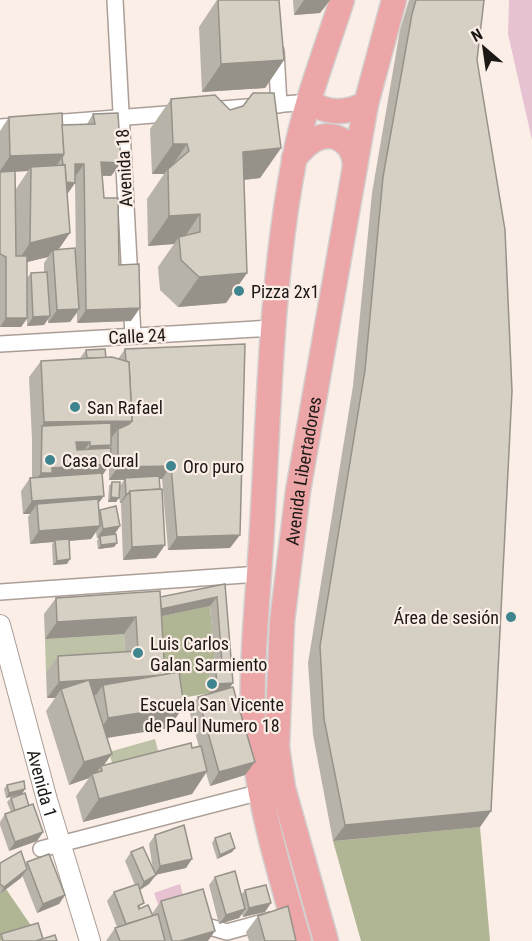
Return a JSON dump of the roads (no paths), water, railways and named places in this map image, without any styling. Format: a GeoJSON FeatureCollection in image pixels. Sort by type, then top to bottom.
{"type":"FeatureCollection","features":[{"type":"Feature","properties":{"kind":"main road","name":"Avenida Libertadores"},"geometry":{"type":"LineString","coordinates":[[299,941],[261,792],[255,755],[253,708],[273,328],[285,210],[294,158],[309,102],[342,0]]}},
{"type":"Feature","properties":{"kind":"main road","name":"Avenida Libertadores"},"geometry":{"type":"LineString","coordinates":[[326,941],[283,788],[277,747],[282,622],[296,507],[366,104],[394,0]]}},
{"type":"Feature","properties":{"kind":"main road"},"geometry":{"type":"LineString","coordinates":[[309,102],[322,110],[337,113],[352,111],[366,104]]}},
{"type":"Feature","properties":{"kind":"main road"},"geometry":{"type":"LineString","coordinates":[[294,158],[319,137],[335,137],[348,145],[355,159],[355,166]]}},
{"type":"Feature","properties":{"kind":"street","name":"Avenida 18"},"geometry":{"type":"LineString","coordinates":[[115,0],[133,336]]}},
{"type":"Feature","properties":{"kind":"street"},"geometry":{"type":"LineString","coordinates":[[275,35],[279,105]]}},
{"type":"Feature","properties":{"kind":"street"},"geometry":{"type":"LineString","coordinates":[[0,127],[309,102]]}},
{"type":"Feature","properties":{"kind":"street","name":"Calle 24"},"geometry":{"type":"LineString","coordinates":[[0,344],[273,328]]}},
{"type":"Feature","properties":{"kind":"street"},"geometry":{"type":"LineString","coordinates":[[0,592],[260,574]]}},
{"type":"Feature","properties":{"kind":"street","name":"Avenida 1"},"geometry":{"type":"LineString","coordinates":[[1,629],[50,846],[90,941]]}},
{"type":"Feature","properties":{"kind":"street"},"geometry":{"type":"LineString","coordinates":[[50,846],[261,792]]}},
{"type":"Feature","properties":{"kind":"street"},"geometry":{"type":"LineString","coordinates":[[210,927],[227,932],[292,914]]}},
{"type":"Feature","properties":{"kind":"place","name":"Pizza 2x1"},"geometry":{"type":"Point","coordinates":[239,291]}},
{"type":"Feature","properties":{"kind":"place","name":"San Rafael"},"geometry":{"type":"Point","coordinates":[75,407]}},
{"type":"Feature","properties":{"kind":"place","name":"Casa Cural"},"geometry":{"type":"Point","coordinates":[50,460]}},
{"type":"Feature","properties":{"kind":"place","name":"Oro puro"},"geometry":{"type":"Point","coordinates":[171,466]}},
{"type":"Feature","properties":{"kind":"place","name":"Área de sesión"},"geometry":{"type":"Point","coordinates":[511,617]}},
{"type":"Feature","properties":{"kind":"place","name":"Luis Carlos Galan Sarmiento"},"geometry":{"type":"Point","coordinates":[138,653]}},
{"type":"Feature","properties":{"kind":"place","name":"Escuela San Vicente de Paul Numero 18"},"geometry":{"type":"Point","coordinates":[212,684]}}]}
